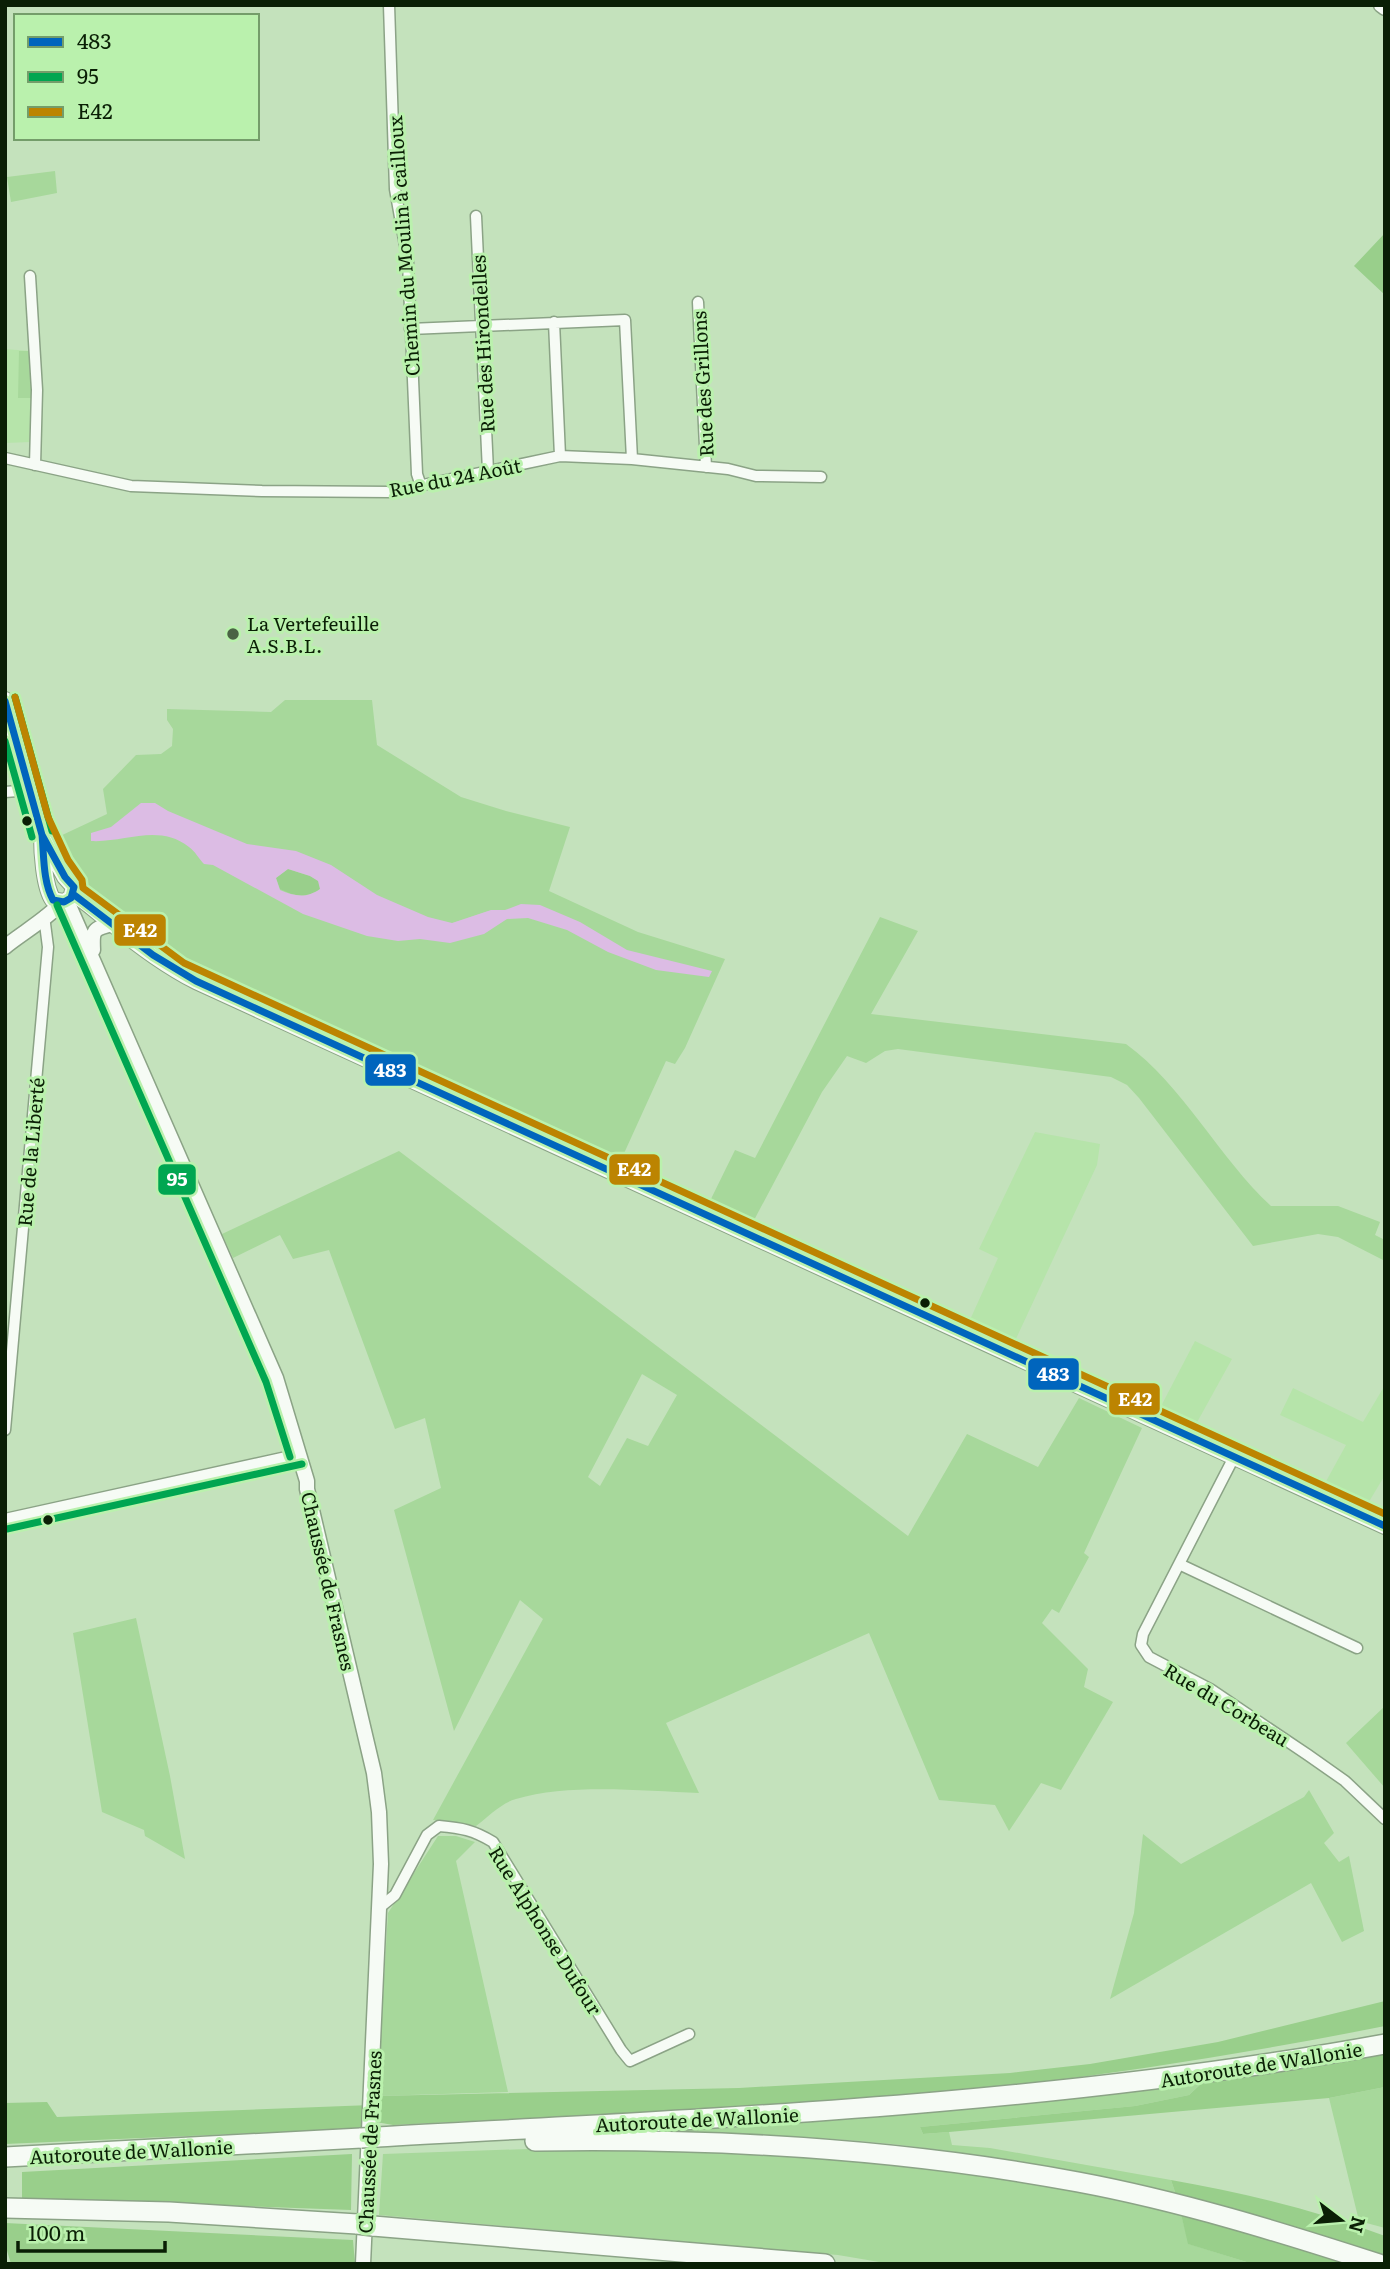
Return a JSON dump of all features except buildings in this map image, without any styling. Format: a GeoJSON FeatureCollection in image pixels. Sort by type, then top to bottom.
{"type":"FeatureCollection","features":[{"type":"Feature","properties":{"kind":"highway","name":"Autoroute de Wallonie"},"geometry":{"type":"LineString","coordinates":[[5,2157],[799,2113],[1035,2094],[1287,2062],[1385,2045]]}},
{"type":"Feature","properties":{"kind":"highway"},"geometry":{"type":"LineString","coordinates":[[451,2133],[503,2141],[775,2144],[855,2150],[1003,2169],[1164,2201],[1253,2224],[1379,2264]]}},
{"type":"Feature","properties":{"kind":"highway"},"geometry":{"type":"LineString","coordinates":[[5,2208],[169,2212],[365,2225],[825,2264]]}},
{"type":"Feature","properties":{"kind":"highway"},"geometry":{"type":"LineString","coordinates":[[646,2249],[698,2264]]}},
{"type":"Feature","properties":{"kind":"main road"},"geometry":{"type":"LineString","coordinates":[[5,700],[42,835],[45,876],[60,896],[89,903],[112,924],[169,965],[196,981],[1385,1526]]}},
{"type":"Feature","properties":{"kind":"main road"},"geometry":{"type":"LineString","coordinates":[[5,947],[44,916],[72,884],[65,877],[42,835]]}},
{"type":"Feature","properties":{"kind":"main road","name":"Chaussée de Frasnes"},"geometry":{"type":"LineString","coordinates":[[60,896],[94,958],[276,1378],[300,1454],[376,1786],[382,1864],[363,2264]]}},
{"type":"Feature","properties":{"kind":"main road"},"geometry":{"type":"LineString","coordinates":[[94,958],[92,935],[99,928],[112,924]]}},
{"type":"Feature","properties":{"kind":"street","name":"Chemin du Moulin à cailloux"},"geometry":{"type":"LineString","coordinates":[[390,5],[395,189],[408,262],[417,474],[421,486]]}},
{"type":"Feature","properties":{"kind":"street","name":"Rue des Hirondelles"},"geometry":{"type":"LineString","coordinates":[[476,216],[488,471]]}},
{"type":"Feature","properties":{"kind":"street"},"geometry":{"type":"LineString","coordinates":[[30,276],[37,390],[35,465]]}},
{"type":"Feature","properties":{"kind":"street","name":"Rue des Grillons"},"geometry":{"type":"LineString","coordinates":[[698,302],[706,467]]}},
{"type":"Feature","properties":{"kind":"street"},"geometry":{"type":"LineString","coordinates":[[410,329],[625,320],[632,459]]}},
{"type":"Feature","properties":{"kind":"street"},"geometry":{"type":"LineString","coordinates":[[554,322],[560,456]]}},
{"type":"Feature","properties":{"kind":"street","name":"Rue du 24 Août"},"geometry":{"type":"LineString","coordinates":[[5,458],[131,486],[361,493],[390,492],[560,456],[632,459],[728,469],[756,476],[821,477]]}},
{"type":"Feature","properties":{"kind":"street"},"geometry":{"type":"LineString","coordinates":[[5,792],[30,790]]}},
{"type":"Feature","properties":{"kind":"street","name":"Rue de la Liberté"},"geometry":{"type":"LineString","coordinates":[[5,1430],[48,947],[44,916]]}},
{"type":"Feature","properties":{"kind":"street"},"geometry":{"type":"LineString","coordinates":[[5,1519],[300,1454]]}},
{"type":"Feature","properties":{"kind":"street","name":"Rue du Corbeau"},"geometry":{"type":"LineString","coordinates":[[1234,1457],[1143,1633],[1141,1645],[1149,1657],[1210,1689],[1345,1781],[1385,1819]]}},
{"type":"Feature","properties":{"kind":"street"},"geometry":{"type":"LineString","coordinates":[[1179,1564],[1357,1648]]}},
{"type":"Feature","properties":{"kind":"street","name":"Rue Alphonse Dufour"},"geometry":{"type":"LineString","coordinates":[[379,1908],[395,1895],[427,1835],[439,1826],[464,1828],[478,1833],[493,1842],[630,2061],[689,2034]]}},
{"type":"Feature","properties":{"kind":"shaded area"},"geometry":{"type":"Polygon","coordinates":[[[55,171],[57,193],[11,202],[7,177],[55,171]]]}},
{"type":"Feature","properties":{"kind":"shaded area"},"geometry":{"type":"Polygon","coordinates":[[[1385,233],[1385,295],[1354,266],[1385,233]]]}},
{"type":"Feature","properties":{"kind":"shaded area"},"geometry":{"type":"Polygon","coordinates":[[[5,349],[32,353],[31,442],[5,443],[5,349]]]}},
{"type":"Feature","properties":{"kind":"shaded area"},"geometry":{"type":"Polygon","coordinates":[[[19,351],[30,351],[32,398],[18,398],[19,351]]]}},
{"type":"Feature","properties":{"kind":"shaded area"},"geometry":{"type":"Polygon","coordinates":[[[285,700],[372,700],[377,745],[461,797],[570,827],[549,891],[638,932],[725,959],[685,1048],[675,1064],[666,1061],[621,1160],[179,957],[87,886],[73,862],[63,858],[58,837],[107,814],[103,789],[136,755],[161,754],[172,746],[173,729],[167,720],[167,709],[271,712],[285,700]]]}},
{"type":"Feature","properties":{"kind":"shaded area"},"geometry":{"type":"Polygon","coordinates":[[[141,803],[155,803],[247,844],[296,851],[331,865],[377,895],[428,917],[452,923],[491,910],[505,910],[521,904],[540,905],[580,922],[627,950],[712,971],[709,977],[656,970],[608,952],[567,930],[528,918],[507,919],[484,934],[450,943],[420,939],[398,941],[367,936],[303,914],[213,865],[204,864],[191,849],[177,840],[153,835],[91,841],[91,833],[111,827],[141,803]],[[288,869],[276,878],[280,890],[305,895],[320,889],[318,881],[288,869]]]}},
{"type":"Feature","properties":{"kind":"shaded area"},"geometry":{"type":"Polygon","coordinates":[[[288,869],[319,881],[320,889],[300,895],[280,889],[276,878],[288,869]]]}},
{"type":"Feature","properties":{"kind":"shaded area"},"geometry":{"type":"Polygon","coordinates":[[[880,917],[918,931],[871,1014],[1126,1044],[1165,1079],[1234,1166],[1271,1206],[1338,1206],[1380,1222],[1375,1235],[1385,1240],[1385,1261],[1338,1237],[1318,1234],[1253,1246],[1139,1098],[1127,1085],[1111,1077],[898,1049],[885,1051],[866,1063],[847,1056],[822,1092],[752,1224],[709,1203],[735,1150],[755,1158],[880,917]]]}},
{"type":"Feature","properties":{"kind":"shaded area"},"geometry":{"type":"Polygon","coordinates":[[[1035,1132],[1100,1144],[1097,1165],[1014,1343],[969,1322],[998,1258],[979,1249],[1035,1132]]]}},
{"type":"Feature","properties":{"kind":"shaded area"},"geometry":{"type":"Polygon","coordinates":[[[399,1151],[908,1536],[967,1434],[1038,1467],[1079,1398],[1142,1428],[1084,1553],[1089,1557],[1059,1613],[1052,1609],[1042,1623],[1088,1669],[1084,1687],[1113,1702],[1061,1790],[1041,1783],[1009,1831],[995,1805],[939,1800],[869,1633],[666,1723],[699,1793],[607,1789],[559,1791],[510,1801],[476,1826],[433,1820],[543,1619],[520,1600],[454,1731],[394,1510],[441,1488],[425,1418],[395,1429],[329,1250],[293,1259],[280,1235],[233,1258],[222,1234],[399,1151]],[[642,1374],[588,1477],[600,1486],[627,1438],[648,1446],[677,1395],[642,1374]]]}},
{"type":"Feature","properties":{"kind":"shaded area"},"geometry":{"type":"Polygon","coordinates":[[[1195,1341],[1232,1359],[1195,1426],[1159,1410],[1195,1341]]]}},
{"type":"Feature","properties":{"kind":"shaded area"},"geometry":{"type":"Polygon","coordinates":[[[1385,1385],[1385,1475],[1367,1505],[1324,1485],[1346,1445],[1280,1415],[1293,1388],[1363,1422],[1385,1385]]]}},
{"type":"Feature","properties":{"kind":"shaded area"},"geometry":{"type":"Polygon","coordinates":[[[136,1618],[185,1859],[145,1836],[144,1830],[102,1812],[73,1633],[136,1618]]]}},
{"type":"Feature","properties":{"kind":"shaded area"},"geometry":{"type":"Polygon","coordinates":[[[1385,1706],[1385,1788],[1346,1743],[1385,1706]]]}},
{"type":"Feature","properties":{"kind":"shaded area"},"geometry":{"type":"Polygon","coordinates":[[[1309,1790],[1334,1833],[1324,1843],[1339,1862],[1349,1856],[1364,1931],[1342,1942],[1311,1883],[1110,1999],[1134,1913],[1143,1834],[1181,1864],[1304,1797],[1309,1790]]]}},
{"type":"Feature","properties":{"kind":"shaded area"},"geometry":{"type":"Polygon","coordinates":[[[438,1836],[456,1836],[475,1842],[456,1861],[508,2092],[377,2096],[388,1913],[438,1836]]]}},
{"type":"Feature","properties":{"kind":"shaded area"},"geometry":{"type":"Polygon","coordinates":[[[1385,2001],[1385,2026],[1174,2063],[1015,2085],[891,2098],[749,2107],[393,2125],[376,2122],[377,2096],[739,2088],[1010,2073],[1090,2064],[1218,2042],[1385,2001]]]}},
{"type":"Feature","properties":{"kind":"shaded area"},"geometry":{"type":"Polygon","coordinates":[[[1385,2054],[1385,2087],[1329,2098],[923,2134],[920,2127],[1135,2106],[1189,2095],[1203,2082],[1385,2054]]]}},
{"type":"Feature","properties":{"kind":"shaded area"},"geometry":{"type":"Polygon","coordinates":[[[1203,2082],[1189,2095],[1135,2106],[920,2127],[923,2134],[949,2132],[952,2145],[990,2148],[1171,2180],[1176,2195],[1035,2165],[928,2148],[798,2137],[641,2132],[1203,2082]]]}},
{"type":"Feature","properties":{"kind":"shaded area"},"geometry":{"type":"Polygon","coordinates":[[[1385,2087],[1385,2228],[1359,2221],[1329,2098],[1385,2087]]]}},
{"type":"Feature","properties":{"kind":"shaded area"},"geometry":{"type":"Polygon","coordinates":[[[47,2102],[57,2117],[371,2105],[370,2128],[5,2144],[5,2103],[47,2102]]]}},
{"type":"Feature","properties":{"kind":"shaded area"},"geometry":{"type":"Polygon","coordinates":[[[612,2146],[851,2157],[962,2169],[1025,2180],[1181,2214],[1189,2244],[1253,2264],[891,2264],[838,2255],[379,2215],[383,2154],[612,2146]]]}},
{"type":"Feature","properties":{"kind":"shaded area"},"geometry":{"type":"Polygon","coordinates":[[[352,2154],[351,2210],[22,2198],[22,2172],[352,2154]]]}},
{"type":"Feature","properties":{"kind":"shaded area"},"geometry":{"type":"Polygon","coordinates":[[[1171,2180],[1279,2203],[1385,2236],[1385,2256],[1248,2213],[1176,2195],[1171,2180]]]}},
{"type":"Feature","properties":{"kind":"shaded area"},"geometry":{"type":"Polygon","coordinates":[[[1181,2214],[1351,2264],[1253,2264],[1188,2244],[1181,2214]]]}},
{"type":"Feature","properties":{"kind":"shaded area"},"geometry":{"type":"Polygon","coordinates":[[[5,2223],[353,2240],[355,2264],[11,2264],[5,2244],[5,2223]]]}},
{"type":"Feature","properties":{"kind":"transit line","name":"95"},"geometry":{"type":"LineString","coordinates":[[15,697],[52,831]]}},
{"type":"Feature","properties":{"kind":"transit line","name":"E42"},"geometry":{"type":"LineString","coordinates":[[15,697],[48,817],[68,860],[82,880],[83,888],[184,963],[1385,1514]]}},
{"type":"Feature","properties":{"kind":"transit line","name":"483"},"geometry":{"type":"LineString","coordinates":[[5,701],[42,835]]}},
{"type":"Feature","properties":{"kind":"transit line","name":"95"},"geometry":{"type":"LineString","coordinates":[[5,741],[32,837]]}},
{"type":"Feature","properties":{"kind":"transit line","name":"483"},"geometry":{"type":"LineString","coordinates":[[42,835],[65,877],[74,887],[71,898],[64,902],[53,900],[47,885],[42,835]]}},
{"type":"Feature","properties":{"kind":"transit line","name":"483"},"geometry":{"type":"LineString","coordinates":[[73,894],[153,955],[196,981],[1385,1526]]}},
{"type":"Feature","properties":{"kind":"transit line","name":"95"},"geometry":{"type":"LineString","coordinates":[[57,905],[266,1382],[290,1457]]}},
{"type":"Feature","properties":{"kind":"transit line","name":"95"},"geometry":{"type":"LineString","coordinates":[[7,1529],[302,1464]]}},
{"type":"Feature","properties":{"kind":"place","name":"La Vertefeuille A.S.B.L."},"geometry":{"type":"Point","coordinates":[233,634]}}]}
